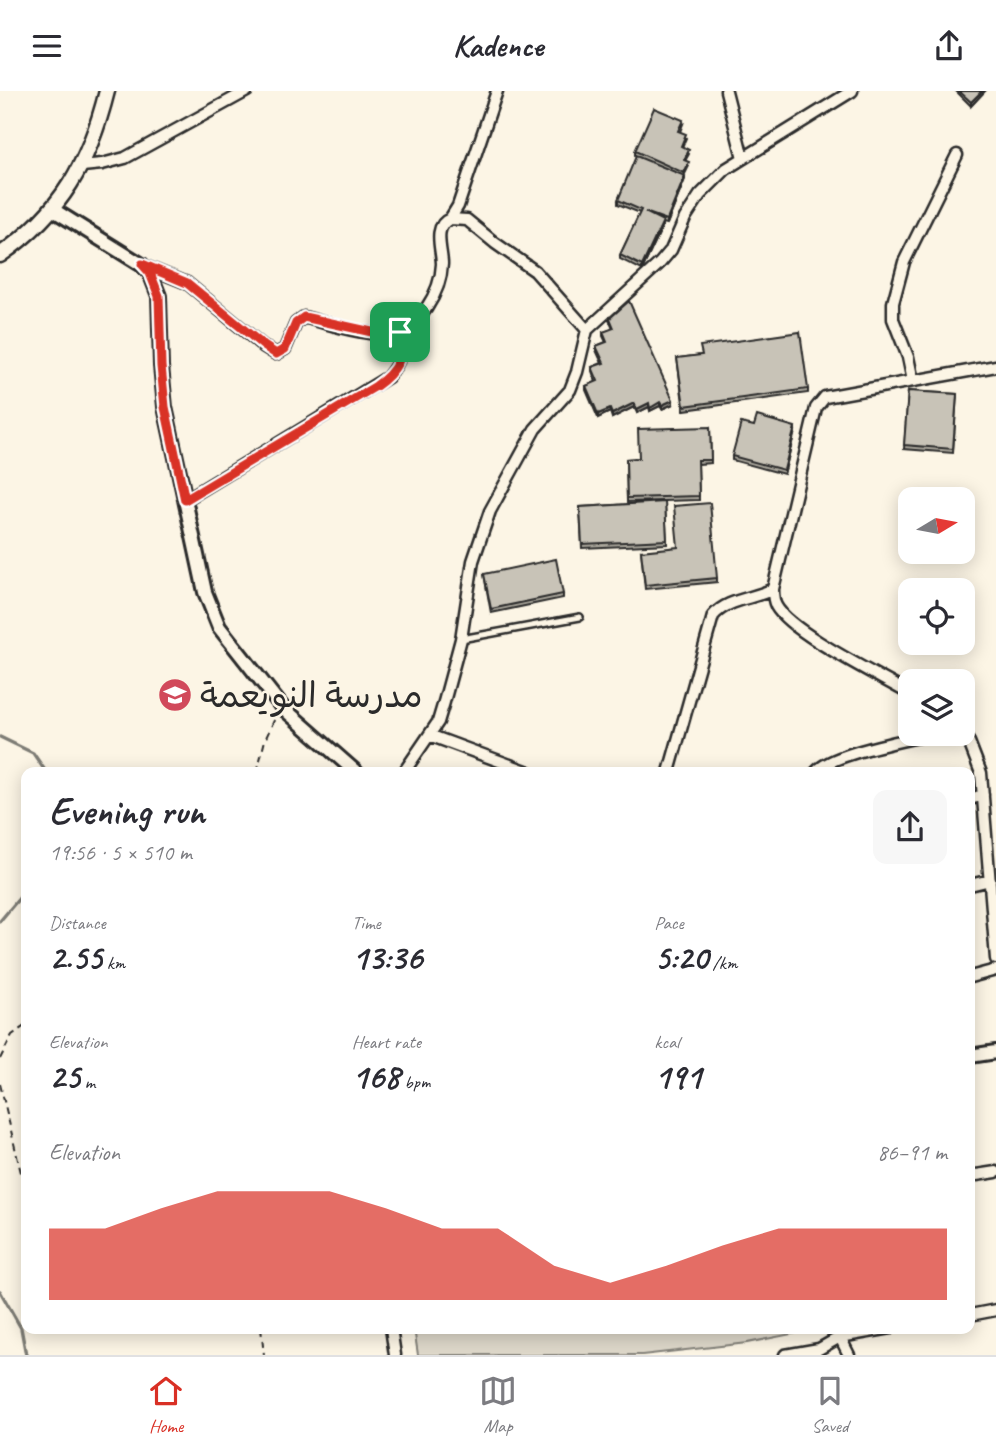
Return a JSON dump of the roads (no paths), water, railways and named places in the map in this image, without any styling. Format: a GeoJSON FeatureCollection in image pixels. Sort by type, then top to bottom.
{"type":"FeatureCollection","features":[{"type":"Feature","properties":{"kind":"main road"},"geometry":{"type":"LineString","coordinates":[[0,255],[52,209],[82,166],[97,130],[107,91]]}},
{"type":"Feature","properties":{"kind":"street"},"geometry":{"type":"LineString","coordinates":[[82,166],[125,158],[247,91]]}},
{"type":"Feature","properties":{"kind":"street"},"geometry":{"type":"LineString","coordinates":[[450,219],[458,206],[497,91]]}},
{"type":"Feature","properties":{"kind":"street"},"geometry":{"type":"LineString","coordinates":[[726,91],[743,157]]}},
{"type":"Feature","properties":{"kind":"street"},"geometry":{"type":"LineString","coordinates":[[407,767],[438,722],[461,639],[473,561],[490,511],[535,429],[570,390],[587,330],[660,263],[671,250],[685,218],[700,195],[726,169],[852,91]]}},
{"type":"Feature","properties":{"kind":"street"},"geometry":{"type":"LineString","coordinates":[[913,381],[908,357],[893,319],[893,303],[904,263],[957,155]]}},
{"type":"Feature","properties":{"kind":"street"},"geometry":{"type":"LineString","coordinates":[[52,209],[142,264],[187,283],[276,354],[285,349],[296,323],[304,317],[381,334],[400,332],[415,321],[432,297],[442,264],[439,242],[441,227],[450,219],[467,220],[535,271],[587,330]]}},
{"type":"Feature","properties":{"kind":"street"},"geometry":{"type":"LineString","coordinates":[[142,264],[150,273],[159,296],[165,407],[205,592],[219,627],[282,707],[350,767]]}},
{"type":"Feature","properties":{"kind":"street"},"geometry":{"type":"LineString","coordinates":[[185,500],[388,377],[398,365],[402,353],[400,332]]}},
{"type":"Feature","properties":{"kind":"street"},"geometry":{"type":"LineString","coordinates":[[898,687],[816,639],[788,620],[776,606],[773,589],[816,408],[825,397],[996,366]]}},
{"type":"Feature","properties":{"kind":"street"},"geometry":{"type":"LineString","coordinates":[[670,767],[713,616],[725,605],[761,596],[773,589]]}},
{"type":"Feature","properties":{"kind":"street"},"geometry":{"type":"LineString","coordinates":[[429,735],[515,767]]}},
{"type":"Feature","properties":{"kind":"street"},"geometry":{"type":"LineString","coordinates":[[822,767],[841,757],[898,742]]}},
{"type":"Feature","properties":{"kind":"street"},"geometry":{"type":"LineString","coordinates":[[971,746],[981,773],[996,959]]}},
{"type":"Feature","properties":{"kind":"street"},"geometry":{"type":"LineString","coordinates":[[975,798],[983,796]]}},
{"type":"Feature","properties":{"kind":"street"},"geometry":{"type":"LineString","coordinates":[[975,884],[990,880]]}},
{"type":"Feature","properties":{"kind":"street"},"geometry":{"type":"LineString","coordinates":[[975,976],[996,970]]}},
{"type":"Feature","properties":{"kind":"street"},"geometry":{"type":"LineString","coordinates":[[975,1055],[996,1052]]}},
{"type":"Feature","properties":{"kind":"street"},"geometry":{"type":"LineString","coordinates":[[975,1175],[996,1172]]}},
{"type":"Feature","properties":{"kind":"street"},"geometry":{"type":"LineString","coordinates":[[975,1314],[996,1310]]}},
{"type":"Feature","properties":{"kind":"street"},"geometry":{"type":"LineString","coordinates":[[392,1334],[395,1355]]}},
{"type":"Feature","properties":{"kind":"street"},"geometry":{"type":"LineString","coordinates":[[785,1355],[819,1349],[839,1334]]}},
{"type":"Feature","properties":{"kind":"street"},"geometry":{"type":"LineString","coordinates":[[840,1334],[849,1355]]}},
{"type":"Feature","properties":{"kind":"lane"},"geometry":{"type":"LineString","coordinates":[[461,639],[580,617]]}},
{"type":"Feature","properties":{"kind":"waterway"},"geometry":{"type":"LineString","coordinates":[[0,737],[33,753],[43,767]]}},
{"type":"Feature","properties":{"kind":"waterway"},"geometry":{"type":"LineString","coordinates":[[0,921],[21,896]]}},
{"type":"Feature","properties":{"kind":"waterway"},"geometry":{"type":"LineString","coordinates":[[0,1291],[21,1328]]}},
{"type":"Feature","properties":{"kind":"waterway"},"geometry":{"type":"LineString","coordinates":[[22,1334],[26,1355]]}},
{"type":"Feature","properties":{"kind":"place","name":"مدرسة النويعمة"},"geometry":{"type":"Point","coordinates":[175,695]}}]}
